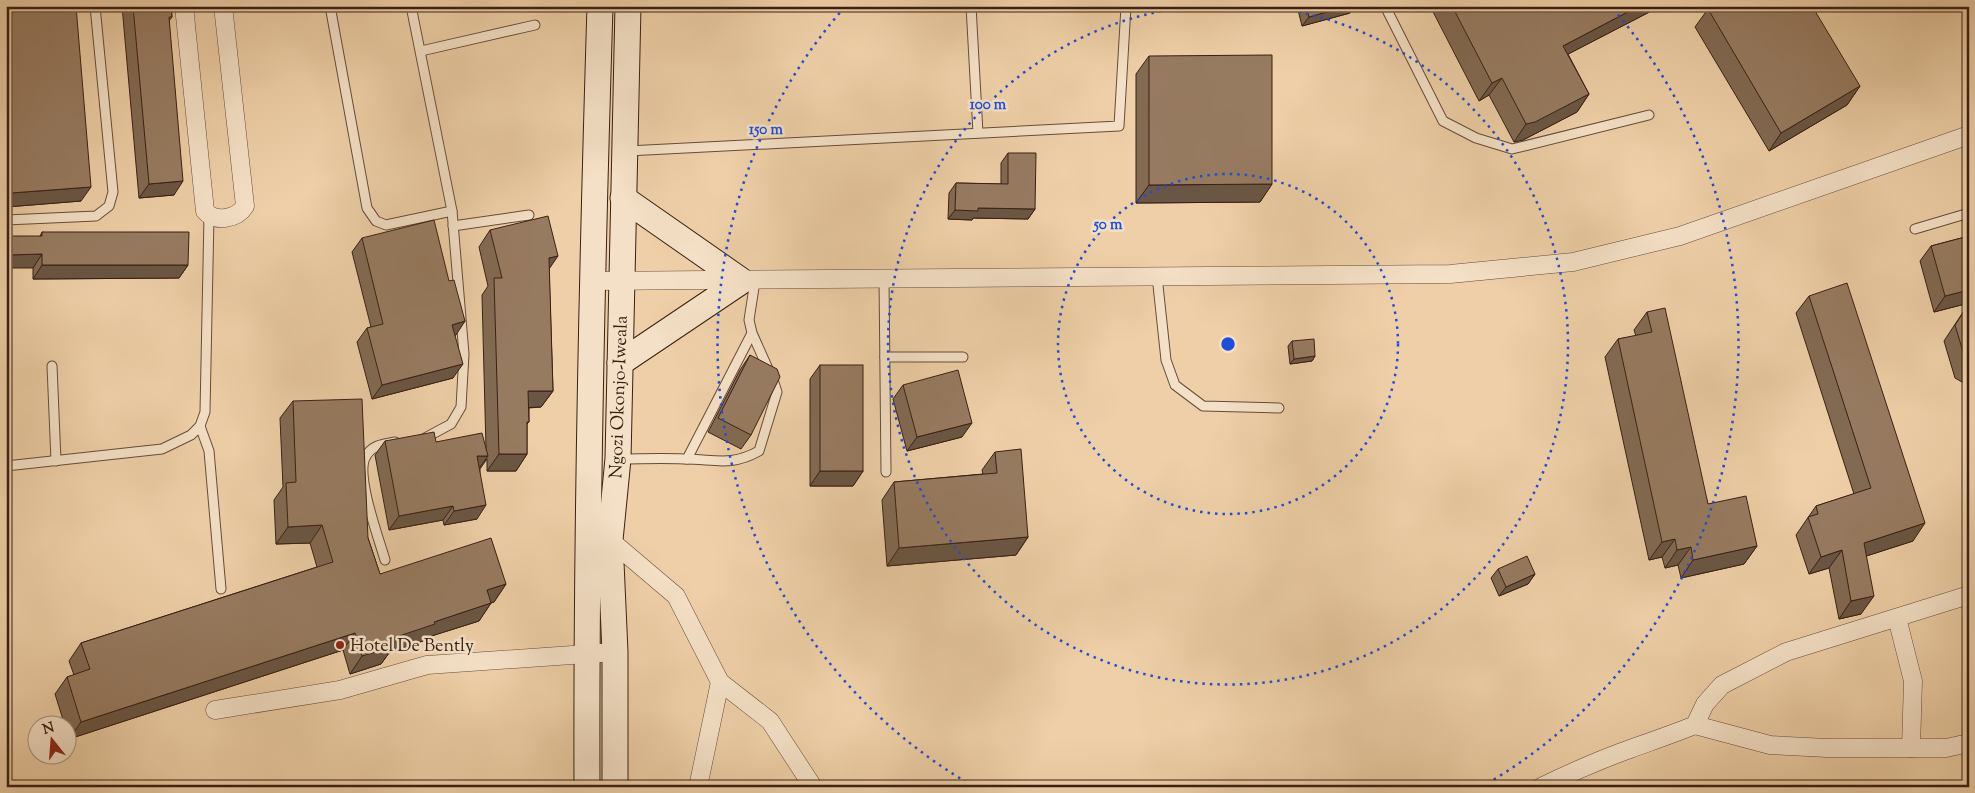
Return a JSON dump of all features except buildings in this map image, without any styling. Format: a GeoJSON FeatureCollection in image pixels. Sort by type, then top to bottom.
{"type":"FeatureCollection","features":[{"type":"Feature","properties":{"kind":"street"},"geometry":{"type":"LineString","coordinates":[[184,6],[205,210],[209,216],[216,218],[235,216],[245,206],[223,6]]}},
{"type":"Feature","properties":{"kind":"street","name":"Ngozi Okonjo-Iweala"},"geometry":{"type":"LineString","coordinates":[[587,787],[586,654],[592,281],[600,6]]}},
{"type":"Feature","properties":{"kind":"street","name":"Ngozi Okonjo-Iweala"},"geometry":{"type":"LineString","coordinates":[[615,787],[615,652],[610,540],[618,458],[628,6]]}},
{"type":"Feature","properties":{"kind":"street"},"geometry":{"type":"LineString","coordinates":[[592,281],[1450,274],[1573,262],[1680,236],[1969,135]]}},
{"type":"Feature","properties":{"kind":"street"},"geometry":{"type":"LineString","coordinates":[[623,198],[748,281]]}},
{"type":"Feature","properties":{"kind":"street"},"geometry":{"type":"LineString","coordinates":[[620,363],[748,281]]}},
{"type":"Feature","properties":{"kind":"street"},"geometry":{"type":"LineString","coordinates":[[610,540],[676,596],[720,682],[770,721],[813,787]]}},
{"type":"Feature","properties":{"kind":"street"},"geometry":{"type":"LineString","coordinates":[[1695,725],[1705,704],[1722,685],[1786,652],[1969,595]]}},
{"type":"Feature","properties":{"kind":"street"},"geometry":{"type":"LineString","coordinates":[[1897,618],[1913,681],[1911,748]]}},
{"type":"Feature","properties":{"kind":"street"},"geometry":{"type":"LineString","coordinates":[[214,710],[340,690],[427,665],[615,652]]}},
{"type":"Feature","properties":{"kind":"street"},"geometry":{"type":"LineString","coordinates":[[698,787],[720,682]]}},
{"type":"Feature","properties":{"kind":"street"},"geometry":{"type":"LineString","coordinates":[[1541,787],[1585,766],[1630,748],[1668,737],[1695,725],[1770,745],[1827,748],[1946,748],[1969,743]]}},
{"type":"Feature","properties":{"kind":"lane"},"geometry":{"type":"LineString","coordinates":[[6,220],[96,216],[109,206],[113,192],[95,6]]}},
{"type":"Feature","properties":{"kind":"lane"},"geometry":{"type":"LineString","coordinates":[[330,6],[367,208],[376,221],[386,225],[452,211]]}},
{"type":"Feature","properties":{"kind":"lane"},"geometry":{"type":"LineString","coordinates":[[411,6],[452,211],[464,354],[461,407],[451,424],[427,438],[418,439]]}},
{"type":"Feature","properties":{"kind":"lane"},"geometry":{"type":"LineString","coordinates":[[971,6],[978,134]]}},
{"type":"Feature","properties":{"kind":"lane"},"geometry":{"type":"LineString","coordinates":[[624,152],[1119,126],[1126,6]]}},
{"type":"Feature","properties":{"kind":"lane"},"geometry":{"type":"LineString","coordinates":[[1385,6],[1442,121],[1476,138],[1512,149],[1649,115]]}},
{"type":"Feature","properties":{"kind":"lane"},"geometry":{"type":"LineString","coordinates":[[421,51],[535,25]]}},
{"type":"Feature","properties":{"kind":"lane"},"geometry":{"type":"LineString","coordinates":[[1915,229],[1969,213]]}},
{"type":"Feature","properties":{"kind":"lane"},"geometry":{"type":"LineString","coordinates":[[453,226],[529,215]]}},
{"type":"Feature","properties":{"kind":"lane"},"geometry":{"type":"LineString","coordinates":[[6,466],[162,449],[191,435],[200,426],[205,412],[209,216]]}},
{"type":"Feature","properties":{"kind":"lane"},"geometry":{"type":"LineString","coordinates":[[1156,276],[1166,360],[1175,385],[1203,406],[1279,408]]}},
{"type":"Feature","properties":{"kind":"lane"},"geometry":{"type":"LineString","coordinates":[[884,279],[886,472]]}},
{"type":"Feature","properties":{"kind":"lane"},"geometry":{"type":"LineString","coordinates":[[618,458],[687,459],[728,462],[744,459],[759,451],[777,392],[752,333],[749,314],[748,281]]}},
{"type":"Feature","properties":{"kind":"lane"},"geometry":{"type":"LineString","coordinates":[[687,459],[752,333]]}},
{"type":"Feature","properties":{"kind":"lane"},"geometry":{"type":"LineString","coordinates":[[885,357],[963,357]]}},
{"type":"Feature","properties":{"kind":"lane"},"geometry":{"type":"LineString","coordinates":[[52,366],[56,461]]}},
{"type":"Feature","properties":{"kind":"lane"},"geometry":{"type":"LineString","coordinates":[[200,426],[209,451],[221,589]]}},
{"type":"Feature","properties":{"kind":"lane"},"geometry":{"type":"LineString","coordinates":[[385,560],[370,512],[363,472],[365,457],[378,444],[408,440]]}},
{"type":"Feature","properties":{"kind":"place","name":"Hotel De Bently"},"geometry":{"type":"Point","coordinates":[340,645]}}]}
